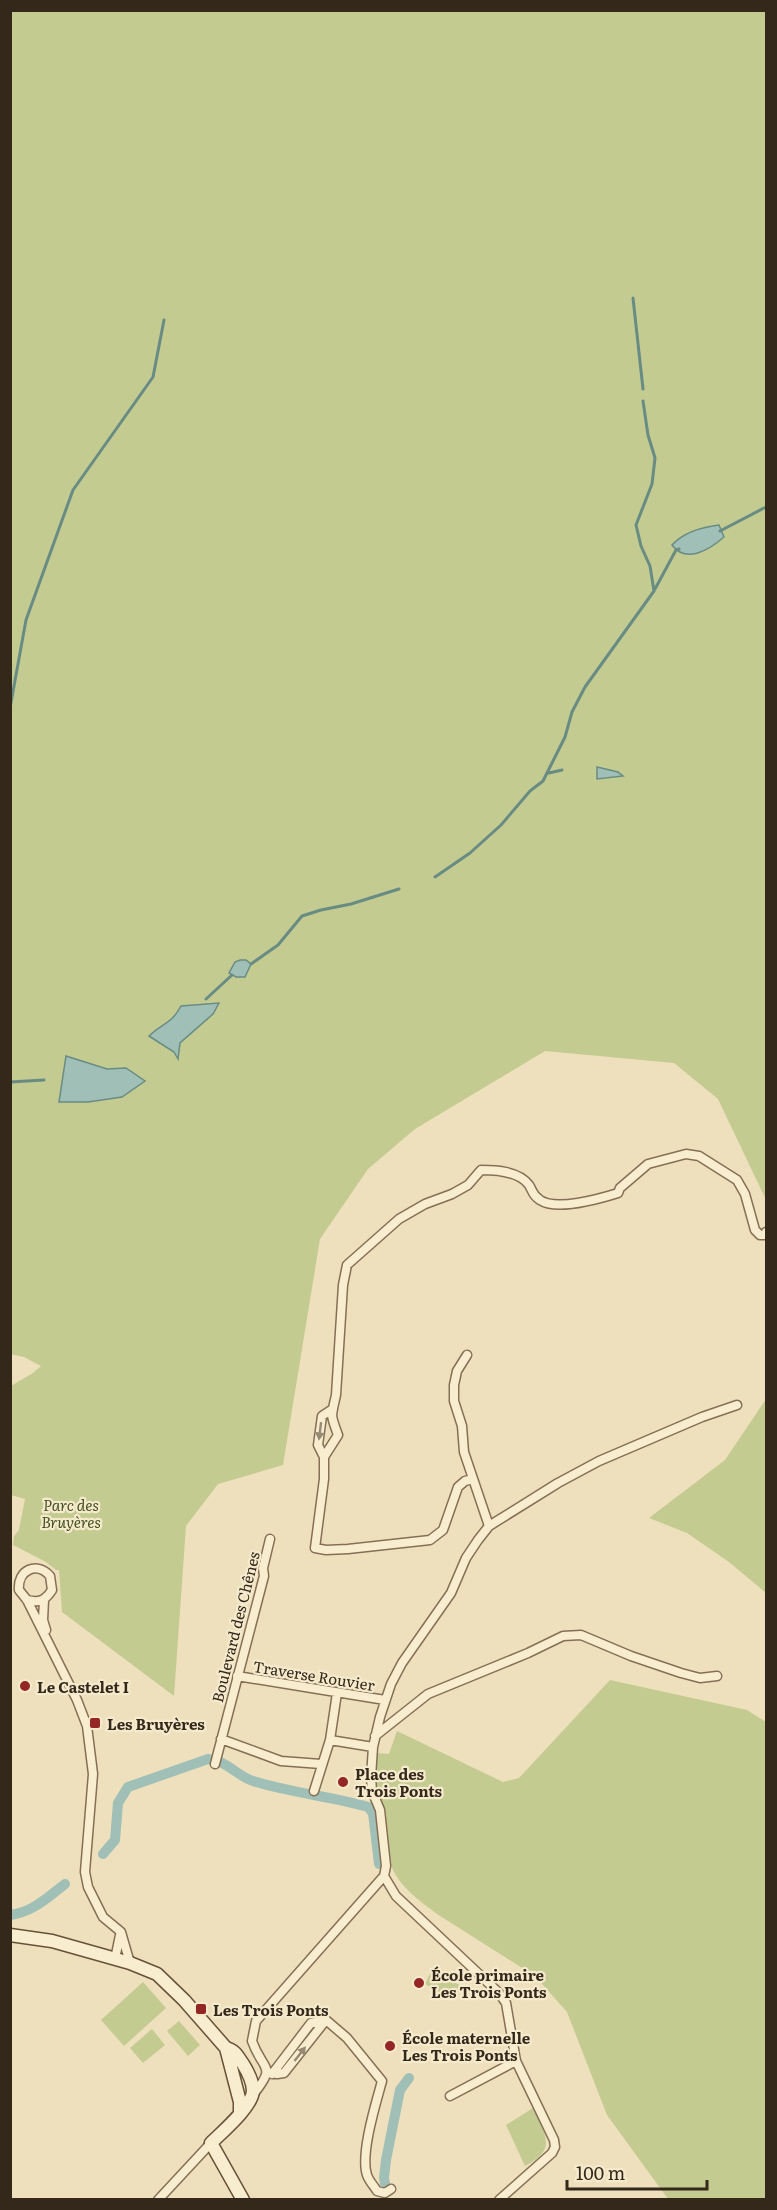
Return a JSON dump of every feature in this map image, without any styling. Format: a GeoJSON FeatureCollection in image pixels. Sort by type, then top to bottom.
{"type":"FeatureCollection","features":[{"type":"Feature","properties":{"kind":"street"},"geometry":{"type":"LineString","coordinates":[[324,1457],[338,1435],[331,1410],[336,1395],[343,1285],[347,1265],[399,1219],[425,1204],[468,1185],[481,1170],[498,1170],[516,1176],[529,1185],[531,1193],[542,1201],[554,1205],[618,1193],[620,1188],[648,1164],[686,1154],[699,1156],[736,1180],[745,1194],[755,1230],[759,1235],[766,1233]]}},
{"type":"Feature","properties":{"kind":"street"},"geometry":{"type":"LineString","coordinates":[[466,1355],[457,1371],[454,1401],[462,1426],[464,1452],[489,1526]]}},
{"type":"Feature","properties":{"kind":"street"},"geometry":{"type":"LineString","coordinates":[[269,2073],[252,2041],[256,2021],[384,1876],[386,1866],[380,1810],[371,1784],[375,1736],[385,1700],[402,1663],[451,1593],[466,1558],[489,1526],[558,1483],[599,1461],[702,1417],[737,1406]]}},
{"type":"Feature","properties":{"kind":"street"},"geometry":{"type":"LineString","coordinates":[[331,1410],[322,1416],[318,1445],[324,1457],[324,1479],[315,1548],[326,1550],[430,1540],[443,1530],[458,1487],[465,1481],[473,1479]]}},
{"type":"Feature","properties":{"kind":"street","name":"Boulevard des Chênes"},"geometry":{"type":"LineString","coordinates":[[215,1760],[264,1576],[263,1568],[270,1539]]}},
{"type":"Feature","properties":{"kind":"street"},"geometry":{"type":"LineString","coordinates":[[48,1642],[44,1620],[44,1600],[52,1590],[52,1583],[48,1573],[37,1568],[29,1569],[20,1578],[19,1590],[27,1600],[85,1717],[91,1742],[93,1774],[84,1860],[88,1887],[103,1917],[121,1932],[130,1963]]}},
{"type":"Feature","properties":{"kind":"street"},"geometry":{"type":"LineString","coordinates":[[27,1600],[34,1602],[44,1600]]}},
{"type":"Feature","properties":{"kind":"street"},"geometry":{"type":"LineString","coordinates":[[375,1736],[428,1694],[528,1653],[563,1636],[580,1635],[631,1656],[700,1678],[717,1676]]}},
{"type":"Feature","properties":{"kind":"street","name":"Traverse Rouvier"},"geometry":{"type":"LineString","coordinates":[[237,1676],[385,1700]]}},
{"type":"Feature","properties":{"kind":"street"},"geometry":{"type":"LineString","coordinates":[[314,1791],[330,1740],[337,1693]]}},
{"type":"Feature","properties":{"kind":"street"},"geometry":{"type":"LineString","coordinates":[[221,1739],[281,1761],[321,1764]]}},
{"type":"Feature","properties":{"kind":"street"},"geometry":{"type":"LineString","coordinates":[[330,1740],[373,1747]]}},
{"type":"Feature","properties":{"kind":"street"},"geometry":{"type":"LineString","coordinates":[[384,1876],[396,1896],[499,1993],[506,2003],[516,2061],[554,2140],[555,2147],[552,2153],[499,2199]]}},
{"type":"Feature","properties":{"kind":"street"},"geometry":{"type":"LineString","coordinates":[[115,1959],[121,1932]]}},
{"type":"Feature","properties":{"kind":"street"},"geometry":{"type":"LineString","coordinates":[[10,1935],[52,1941],[130,1963],[157,1974],[184,2000],[226,2048],[240,2102],[240,2113]]}},
{"type":"Feature","properties":{"kind":"street"},"geometry":{"type":"LineString","coordinates":[[158,2199],[240,2113],[305,2028],[311,2023],[326,2020],[347,2038],[382,2080],[365,2163],[367,2174],[377,2191],[385,2193],[391,2189]]}},
{"type":"Feature","properties":{"kind":"street"},"geometry":{"type":"LineString","coordinates":[[226,2048],[237,2055],[248,2073],[253,2089],[251,2097]]}},
{"type":"Feature","properties":{"kind":"street"},"geometry":{"type":"LineString","coordinates":[[450,2096],[516,2061]]}},
{"type":"Feature","properties":{"kind":"street"},"geometry":{"type":"LineString","coordinates":[[211,2143],[243,2199]]}},
{"type":"Feature","properties":{"kind":"green space","name":"Parc des Bruyères"},"geometry":{"type":"Polygon","coordinates":[[[10,11],[766,11],[766,1200],[718,1099],[674,1063],[545,1051],[415,1129],[368,1169],[320,1239],[283,1465],[218,1484],[186,1526],[174,1696],[62,1612],[59,1570],[13,1545],[14,1536],[19,1530],[25,1499],[11,1495],[11,1386],[41,1366],[24,1357],[10,1354],[10,11]]]}},
{"type":"Feature","properties":{"kind":"green space"},"geometry":{"type":"Polygon","coordinates":[[[766,1399],[766,1593],[729,1562],[687,1533],[649,1518],[725,1460],[766,1399]]]}},
{"type":"Feature","properties":{"kind":"green space"},"geometry":{"type":"Polygon","coordinates":[[[610,1680],[747,1710],[766,1722],[766,2199],[668,2199],[607,2115],[567,2012],[535,1976],[437,1914],[418,1899],[400,1882],[391,1865],[375,1764],[376,1753],[389,1754],[397,1731],[503,1782],[519,1778],[610,1680]]]}},
{"type":"Feature","properties":{"kind":"green space"},"geometry":{"type":"Polygon","coordinates":[[[432,1970],[461,1986],[454,2000],[425,1984],[432,1970]]]}},
{"type":"Feature","properties":{"kind":"green space"},"geometry":{"type":"Polygon","coordinates":[[[143,1982],[166,2008],[124,2046],[101,2020],[143,1982]]]}},
{"type":"Feature","properties":{"kind":"green space"},"geometry":{"type":"Polygon","coordinates":[[[179,2021],[200,2045],[188,2056],[167,2031],[179,2021]]]}},
{"type":"Feature","properties":{"kind":"green space"},"geometry":{"type":"Polygon","coordinates":[[[152,2029],[165,2045],[143,2063],[130,2048],[152,2029]]]}},
{"type":"Feature","properties":{"kind":"green space"},"geometry":{"type":"Polygon","coordinates":[[[533,2108],[546,2141],[542,2154],[525,2166],[506,2125],[533,2108]]]}},
{"type":"Feature","properties":{"kind":"water"},"geometry":{"type":"Polygon","coordinates":[[[719,525],[724,537],[698,553],[684,554],[672,545],[694,531],[719,525]]]}},
{"type":"Feature","properties":{"kind":"water"},"geometry":{"type":"Polygon","coordinates":[[[597,767],[618,772],[623,776],[597,779],[597,767]]]}},
{"type":"Feature","properties":{"kind":"water"},"geometry":{"type":"Polygon","coordinates":[[[246,960],[251,964],[245,977],[236,977],[229,973],[235,962],[246,960]]]}},
{"type":"Feature","properties":{"kind":"water"},"geometry":{"type":"Polygon","coordinates":[[[219,1003],[213,1014],[180,1043],[178,1059],[174,1052],[149,1036],[170,1021],[181,1006],[219,1003]]]}},
{"type":"Feature","properties":{"kind":"water"},"geometry":{"type":"Polygon","coordinates":[[[66,1056],[107,1069],[126,1068],[145,1081],[122,1097],[88,1102],[59,1102],[66,1056]]]}},
{"type":"Feature","properties":{"kind":"waterway"},"geometry":{"type":"LineString","coordinates":[[633,298],[643,389]]}},
{"type":"Feature","properties":{"kind":"waterway"},"geometry":{"type":"LineString","coordinates":[[10,708],[26,620],[73,490],[153,377],[164,320]]}},
{"type":"Feature","properties":{"kind":"waterway"},"geometry":{"type":"LineString","coordinates":[[435,877],[470,853],[501,825],[530,791],[543,781],[565,737],[572,712],[585,687],[654,591],[650,566],[641,546],[636,525],[652,484],[655,458],[648,435],[643,401]]}},
{"type":"Feature","properties":{"kind":"waterway"},"geometry":{"type":"LineString","coordinates":[[720,531],[766,507]]}},
{"type":"Feature","properties":{"kind":"waterway"},"geometry":{"type":"LineString","coordinates":[[655,589],[676,550],[679,549]]}},
{"type":"Feature","properties":{"kind":"waterway"},"geometry":{"type":"LineString","coordinates":[[549,773],[562,770]]}},
{"type":"Feature","properties":{"kind":"waterway"},"geometry":{"type":"LineString","coordinates":[[251,964],[278,945],[302,916],[399,889]]}},
{"type":"Feature","properties":{"kind":"waterway"},"geometry":{"type":"LineString","coordinates":[[206,999],[232,975]]}},
{"type":"Feature","properties":{"kind":"waterway"},"geometry":{"type":"LineString","coordinates":[[10,1082],[44,1080]]}},
{"type":"Feature","properties":{"kind":"waterway"},"geometry":{"type":"LineString","coordinates":[[103,1854],[115,1840],[118,1803],[128,1787],[208,1759],[220,1762],[253,1781],[368,1807],[373,1813],[379,1864]]}},
{"type":"Feature","properties":{"kind":"waterway"},"geometry":{"type":"LineString","coordinates":[[10,1915],[26,1911],[65,1884]]}},
{"type":"Feature","properties":{"kind":"waterway"},"geometry":{"type":"LineString","coordinates":[[386,2189],[384,2178],[386,2160],[400,2090],[409,2078]]}},
{"type":"Feature","properties":{"kind":"place","name":"Le Castelet I"},"geometry":{"type":"Point","coordinates":[25,1686]}},
{"type":"Feature","properties":{"kind":"place","name":"Les Bruyères"},"geometry":{"type":"Point","coordinates":[95,1723]}},
{"type":"Feature","properties":{"kind":"place","name":"Place des Trois Ponts"},"geometry":{"type":"Point","coordinates":[343,1782]}},
{"type":"Feature","properties":{"kind":"place","name":"École primaire Les Trois Ponts"},"geometry":{"type":"Point","coordinates":[419,1983]}},
{"type":"Feature","properties":{"kind":"place","name":"Les Trois Ponts"},"geometry":{"type":"Point","coordinates":[201,2009]}},
{"type":"Feature","properties":{"kind":"place","name":"École maternelle Les Trois Ponts"},"geometry":{"type":"Point","coordinates":[390,2046]}}]}
